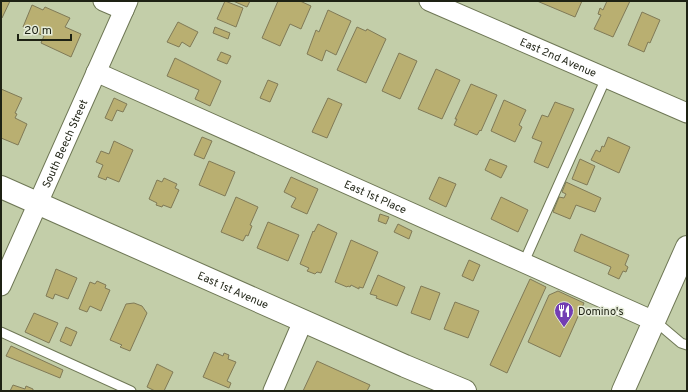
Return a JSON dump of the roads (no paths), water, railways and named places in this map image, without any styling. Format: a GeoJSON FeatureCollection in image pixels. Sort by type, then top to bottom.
{"type":"FeatureCollection","features":[{"type":"Feature","properties":{"kind":"main road","name":"East 1st Avenue"},"geometry":{"type":"LineString","coordinates":[[1,188],[465,391]]}},
{"type":"Feature","properties":{"kind":"main road"},"geometry":{"type":"LineString","coordinates":[[623,391],[687,247]]}},
{"type":"Feature","properties":{"kind":"street"},"geometry":{"type":"LineString","coordinates":[[103,1],[126,6]]}},
{"type":"Feature","properties":{"kind":"street","name":"East 2nd Avenue"},"geometry":{"type":"LineString","coordinates":[[429,1],[687,113]]}},
{"type":"Feature","properties":{"kind":"street","name":"South Beech Street"},"geometry":{"type":"LineString","coordinates":[[1,286],[126,6]]}},
{"type":"Feature","properties":{"kind":"street","name":"East 1st Place"},"geometry":{"type":"LineString","coordinates":[[96,72],[654,321]]}},
{"type":"Feature","properties":{"kind":"street"},"geometry":{"type":"LineString","coordinates":[[273,391],[303,321]]}},
{"type":"Feature","properties":{"kind":"lane"},"geometry":{"type":"LineString","coordinates":[[524,262],[606,78]]}},
{"type":"Feature","properties":{"kind":"lane"},"geometry":{"type":"LineString","coordinates":[[654,321],[681,343],[687,345]]}},
{"type":"Feature","properties":{"kind":"lane"},"geometry":{"type":"LineString","coordinates":[[1,332],[131,391]]}},
{"type":"Feature","properties":{"kind":"place","name":"Domino's"},"geometry":{"type":"Point","coordinates":[564,328]}}]}
